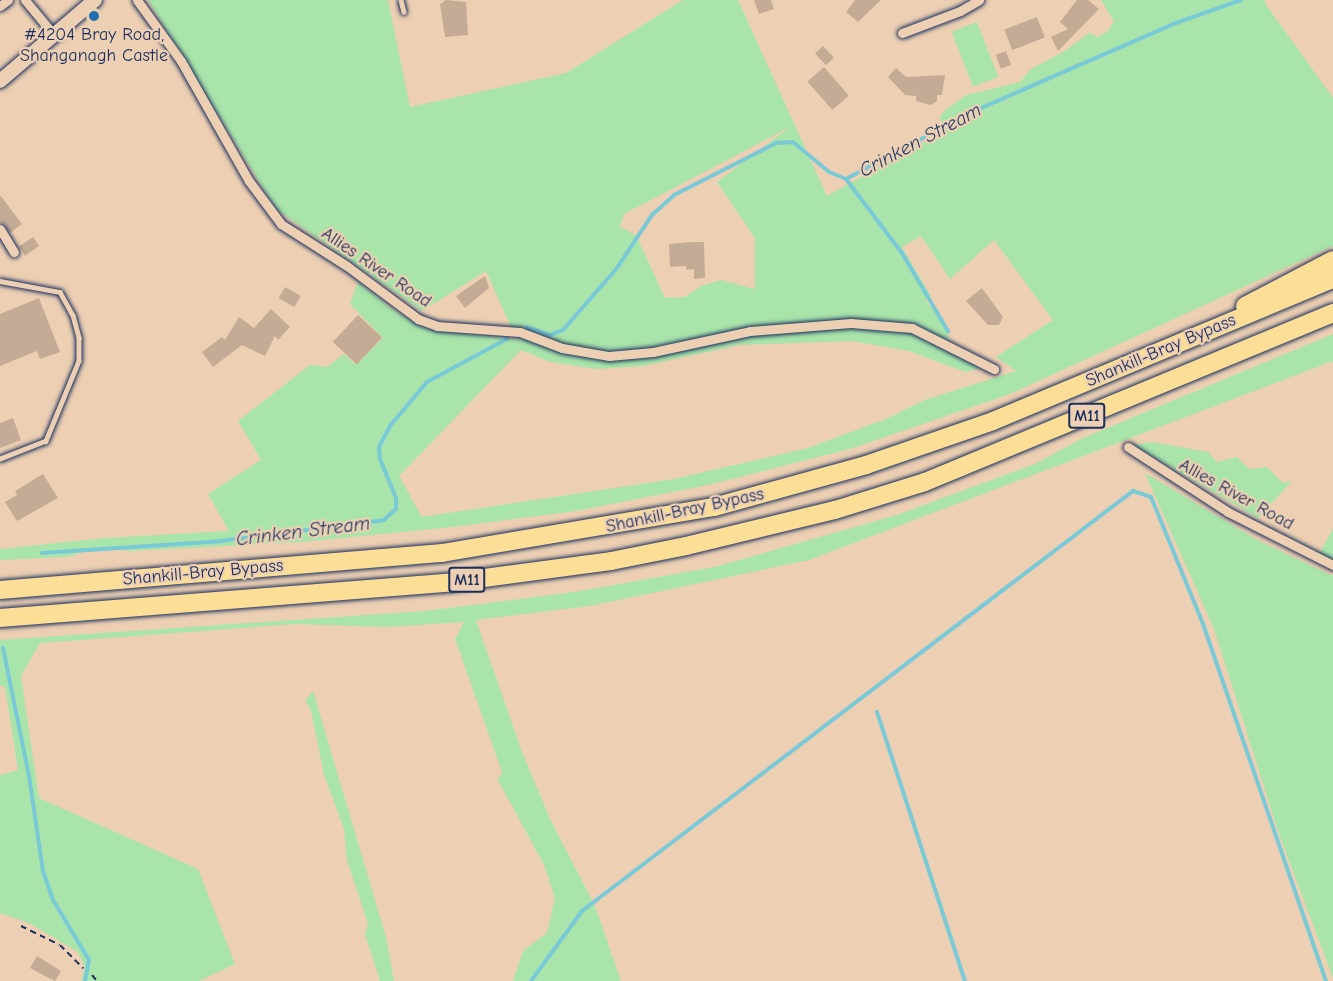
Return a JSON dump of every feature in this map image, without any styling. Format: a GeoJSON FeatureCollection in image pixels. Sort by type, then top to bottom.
{"type":"FeatureCollection","features":[{"type":"Feature","properties":{"kind":"highway"},"geometry":{"type":"LineString","coordinates":[[1178,343],[1333,260]]}},
{"type":"Feature","properties":{"kind":"highway","name":"Shankill-Bray Bypass"},"geometry":{"type":"LineString","coordinates":[[0,590],[442,553],[714,507],[866,465],[983,425],[1333,279]]}},
{"type":"Feature","properties":{"kind":"highway","name":"Shankill-Bray Bypass"},"geometry":{"type":"LineString","coordinates":[[0,618],[453,582],[601,563],[686,546],[835,510],[925,482],[1333,313]]}},
{"type":"Feature","properties":{"kind":"highway"},"geometry":{"type":"LineString","coordinates":[[1248,350],[1333,322]]}},
{"type":"Feature","properties":{"kind":"main road"},"geometry":{"type":"LineString","coordinates":[[0,81],[95,0]]}},
{"type":"Feature","properties":{"kind":"street"},"geometry":{"type":"LineString","coordinates":[[0,6],[8,0]]}},
{"type":"Feature","properties":{"kind":"street"},"geometry":{"type":"LineString","coordinates":[[25,0],[54,35]]}},
{"type":"Feature","properties":{"kind":"street","name":"Allies River Road"},"geometry":{"type":"LineString","coordinates":[[137,0],[181,62],[249,181],[281,224],[347,266],[418,319],[437,326],[520,332],[562,348],[609,356],[653,352],[750,331],[851,323],[912,328],[994,369]]}},
{"type":"Feature","properties":{"kind":"street"},"geometry":{"type":"LineString","coordinates":[[902,33],[960,11],[979,0]]}},
{"type":"Feature","properties":{"kind":"street"},"geometry":{"type":"LineString","coordinates":[[0,229],[14,252]]}},
{"type":"Feature","properties":{"kind":"street","name":"Allies River Road"},"geometry":{"type":"LineString","coordinates":[[1128,447],[1228,512],[1333,565]]}},
{"type":"Feature","properties":{"kind":"lane"},"geometry":{"type":"LineString","coordinates":[[401,0],[404,12]]}},
{"type":"Feature","properties":{"kind":"lane"},"geometry":{"type":"LineString","coordinates":[[0,281],[60,292],[73,315],[79,338],[79,361],[46,441],[0,459]]}},
{"type":"Feature","properties":{"kind":"path"},"geometry":{"type":"LineString","coordinates":[[21,926],[60,945],[83,968]]}},
{"type":"Feature","properties":{"kind":"path"},"geometry":{"type":"LineString","coordinates":[[92,975],[97,981]]}},
{"type":"Feature","properties":{"kind":"green space"},"geometry":{"type":"Polygon","coordinates":[[[148,0],[388,0],[410,107],[566,73],[683,0],[738,0],[827,196],[944,131],[940,118],[943,112],[966,95],[1020,82],[1031,69],[1065,51],[1089,33],[1098,37],[1109,30],[1114,21],[1101,0],[1267,0],[1264,2],[1333,98],[1333,246],[1010,394],[853,448],[708,485],[576,511],[453,527],[302,542],[129,551],[97,548],[68,557],[0,560],[0,549],[104,538],[229,531],[208,494],[261,460],[238,421],[310,365],[327,367],[344,354],[356,365],[383,338],[350,304],[358,282],[395,311],[424,328],[523,340],[531,334],[511,327],[486,271],[422,311],[276,209],[148,0]],[[790,127],[624,214],[620,227],[636,235],[665,298],[685,297],[701,286],[721,280],[755,289],[755,238],[717,182],[790,127]],[[921,236],[902,247],[931,296],[926,301],[946,326],[951,349],[977,362],[977,369],[965,372],[909,351],[852,341],[739,345],[642,366],[597,369],[550,362],[521,350],[399,476],[422,517],[674,479],[808,448],[886,419],[925,400],[1016,371],[996,357],[1053,320],[994,240],[950,279],[921,236]]]}},
{"type":"Feature","properties":{"kind":"green space"},"geometry":{"type":"Polygon","coordinates":[[[977,22],[998,77],[973,87],[952,32],[977,22]]]}},
{"type":"Feature","properties":{"kind":"green space"},"geometry":{"type":"Polygon","coordinates":[[[1333,334],[1333,361],[809,560],[590,606],[476,620],[522,752],[551,821],[595,906],[621,981],[513,981],[523,951],[547,933],[555,898],[544,865],[498,780],[502,772],[455,639],[464,622],[386,627],[296,624],[40,643],[21,676],[39,798],[198,869],[235,964],[199,981],[81,981],[85,967],[78,952],[29,923],[0,913],[0,775],[18,770],[5,687],[0,686],[0,640],[425,611],[574,592],[715,567],[897,515],[1035,464],[1083,438],[1333,334]]]}},
{"type":"Feature","properties":{"kind":"green space"},"geometry":{"type":"Polygon","coordinates":[[[1152,442],[1208,452],[1217,462],[1237,457],[1249,469],[1267,467],[1283,483],[1292,481],[1258,518],[1133,445],[1152,442]]]}},
{"type":"Feature","properties":{"kind":"green space"},"geometry":{"type":"Polygon","coordinates":[[[1145,473],[1259,541],[1333,576],[1333,978],[1278,831],[1214,629],[1145,473]]]}},
{"type":"Feature","properties":{"kind":"green space"},"geometry":{"type":"Polygon","coordinates":[[[1333,528],[1333,565],[1318,557],[1333,528]]]}},
{"type":"Feature","properties":{"kind":"green space"},"geometry":{"type":"Polygon","coordinates":[[[313,691],[386,937],[394,981],[380,981],[365,934],[368,924],[347,860],[344,829],[324,775],[311,710],[305,701],[313,691]]]}},
{"type":"Feature","properties":{"kind":"building"},"geometry":{"type":"Polygon","coordinates":[[[446,0],[466,2],[468,35],[445,37],[440,4],[446,0]]]}},
{"type":"Feature","properties":{"kind":"building"},"geometry":{"type":"Polygon","coordinates":[[[754,0],[771,0],[774,9],[759,14],[754,0]]]}},
{"type":"Feature","properties":{"kind":"building"},"geometry":{"type":"Polygon","coordinates":[[[855,0],[881,0],[858,22],[846,12],[855,0]]]}},
{"type":"Feature","properties":{"kind":"building"},"geometry":{"type":"Polygon","coordinates":[[[1077,0],[1088,0],[1099,9],[1058,51],[1051,37],[1068,29],[1060,22],[1077,0]]]}},
{"type":"Feature","properties":{"kind":"building"},"geometry":{"type":"Polygon","coordinates":[[[1037,17],[1045,38],[1012,50],[1004,30],[1037,17]]]}},
{"type":"Feature","properties":{"kind":"building"},"geometry":{"type":"Polygon","coordinates":[[[823,46],[834,58],[826,65],[815,54],[823,46]]]}},
{"type":"Feature","properties":{"kind":"building"},"geometry":{"type":"Polygon","coordinates":[[[1006,51],[1011,65],[1001,69],[996,55],[1006,51]]]}},
{"type":"Feature","properties":{"kind":"building"},"geometry":{"type":"Polygon","coordinates":[[[824,67],[849,96],[832,110],[807,81],[824,67]]]}},
{"type":"Feature","properties":{"kind":"building"},"geometry":{"type":"Polygon","coordinates":[[[896,68],[906,77],[945,75],[942,95],[937,95],[937,101],[931,105],[916,101],[916,96],[905,95],[888,77],[896,68]]]}},
{"type":"Feature","properties":{"kind":"building"},"geometry":{"type":"Polygon","coordinates":[[[0,195],[22,224],[10,233],[0,222],[0,195]]]}},
{"type":"Feature","properties":{"kind":"building"},"geometry":{"type":"Polygon","coordinates":[[[33,237],[39,246],[25,256],[19,247],[33,237]]]}},
{"type":"Feature","properties":{"kind":"building"},"geometry":{"type":"Polygon","coordinates":[[[704,242],[705,278],[694,279],[694,269],[686,270],[686,266],[670,267],[669,244],[704,242]]]}},
{"type":"Feature","properties":{"kind":"building"},"geometry":{"type":"Polygon","coordinates":[[[485,276],[489,288],[465,308],[456,296],[485,276]]]}},
{"type":"Feature","properties":{"kind":"building"},"geometry":{"type":"Polygon","coordinates":[[[285,287],[301,296],[294,307],[279,298],[285,287]]]}},
{"type":"Feature","properties":{"kind":"building"},"geometry":{"type":"Polygon","coordinates":[[[982,288],[1003,317],[999,325],[988,325],[966,301],[982,288]]]}},
{"type":"Feature","properties":{"kind":"building"},"geometry":{"type":"Polygon","coordinates":[[[39,298],[60,352],[40,359],[37,351],[0,366],[0,314],[39,298]]]}},
{"type":"Feature","properties":{"kind":"building"},"geometry":{"type":"Polygon","coordinates":[[[271,309],[290,327],[278,340],[275,336],[265,356],[242,345],[213,367],[202,352],[222,337],[225,340],[239,317],[254,328],[271,309]]]}},
{"type":"Feature","properties":{"kind":"building"},"geometry":{"type":"Polygon","coordinates":[[[358,315],[382,338],[357,365],[333,342],[358,315]]]}},
{"type":"Feature","properties":{"kind":"building"},"geometry":{"type":"Polygon","coordinates":[[[13,418],[21,440],[0,448],[0,423],[13,418]]]}},
{"type":"Feature","properties":{"kind":"building"},"geometry":{"type":"Polygon","coordinates":[[[43,474],[58,498],[17,521],[5,502],[17,495],[15,491],[43,474]]]}},
{"type":"Feature","properties":{"kind":"building"},"geometry":{"type":"Polygon","coordinates":[[[37,956],[61,971],[55,981],[30,968],[37,956]]]}},
{"type":"Feature","properties":{"kind":"waterway","name":"Crinken Stream"},"geometry":{"type":"LineString","coordinates":[[527,327],[550,335],[563,330],[617,268],[652,215],[674,195],[776,143],[793,142],[829,172],[846,179],[972,112],[1173,24],[1241,0]]}},
{"type":"Feature","properties":{"kind":"waterway"},"geometry":{"type":"LineString","coordinates":[[846,179],[902,253],[948,331]]}},
{"type":"Feature","properties":{"kind":"waterway","name":"Crinken Stream"},"geometry":{"type":"LineString","coordinates":[[42,553],[221,541],[384,520],[396,509],[396,498],[380,459],[379,447],[390,426],[427,382],[507,339]]}},
{"type":"Feature","properties":{"kind":"waterway"},"geometry":{"type":"LineString","coordinates":[[531,981],[582,911],[1133,491],[1151,497],[1203,624],[1326,981]]}},
{"type":"Feature","properties":{"kind":"waterway","name":"Crinken Stream"},"geometry":{"type":"LineString","coordinates":[[3,648],[29,776],[43,871],[53,900],[89,960],[85,981]]}},
{"type":"Feature","properties":{"kind":"waterway"},"geometry":{"type":"LineString","coordinates":[[877,712],[965,981]]}},
{"type":"Feature","properties":{"kind":"place","name":"#4204 Bray Road, Shanganagh Castle"},"geometry":{"type":"Point","coordinates":[94,16]}}]}
